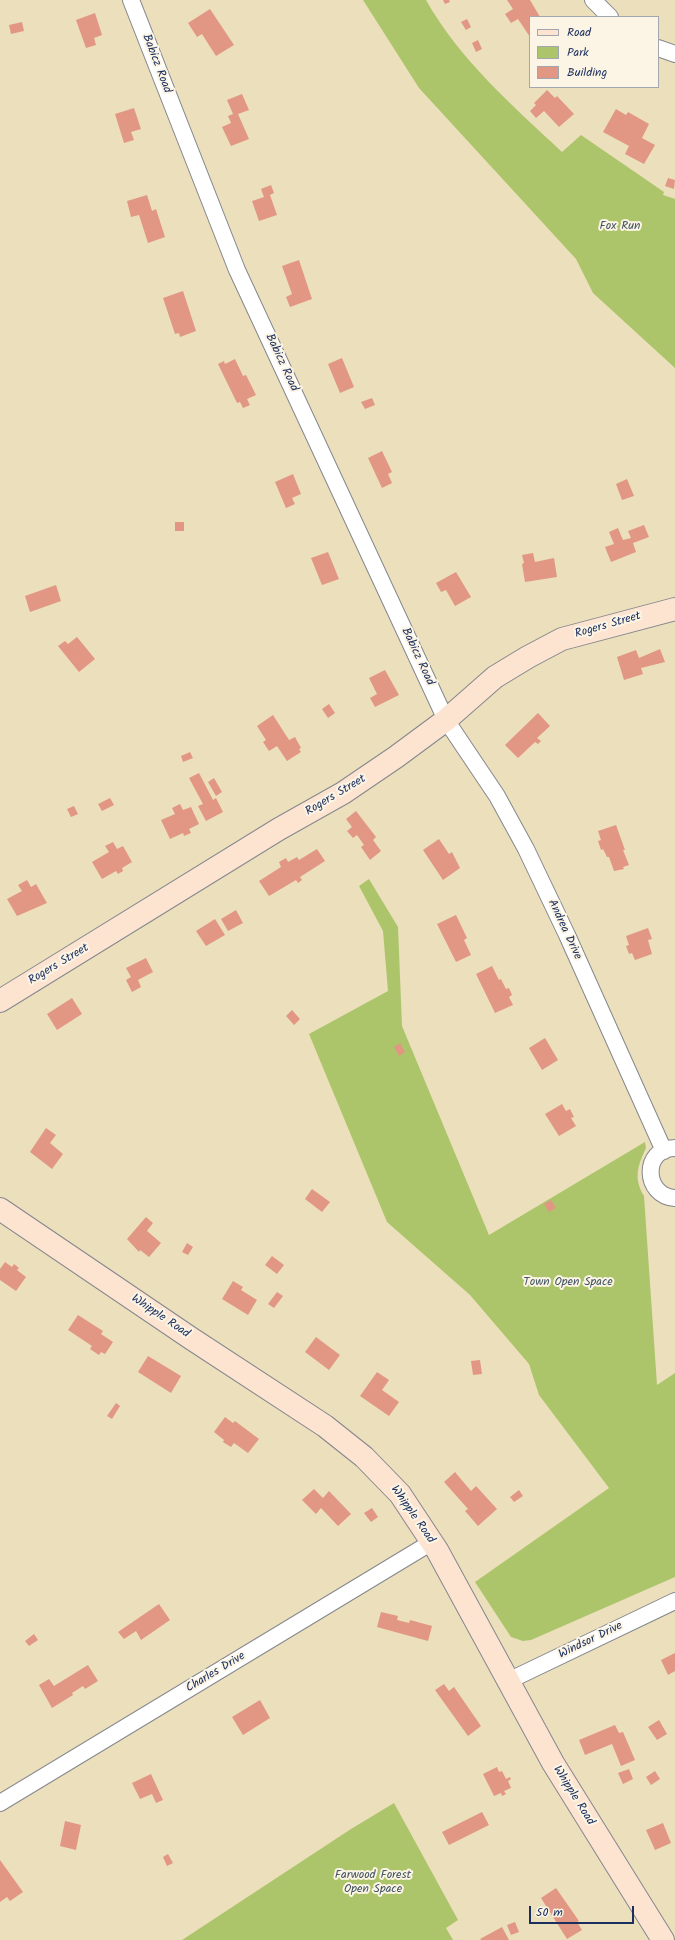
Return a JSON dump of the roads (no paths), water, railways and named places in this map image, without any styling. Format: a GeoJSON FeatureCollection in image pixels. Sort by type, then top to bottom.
{"type":"FeatureCollection","features":[{"type":"Feature","properties":{"kind":"main road","name":"Rogers Street"},"geometry":{"type":"LineString","coordinates":[[0,1001],[279,829],[343,793],[446,720],[495,676],[562,639],[675,609]]}},
{"type":"Feature","properties":{"kind":"main road","name":"Whipple Road"},"geometry":{"type":"LineString","coordinates":[[0,1208],[192,1339],[325,1426],[364,1457],[400,1494],[432,1542],[553,1763],[663,1940]]}},
{"type":"Feature","properties":{"kind":"street","name":"Babicz Road"},"geometry":{"type":"LineString","coordinates":[[131,0],[237,270],[446,720]]}},
{"type":"Feature","properties":{"kind":"street"},"geometry":{"type":"LineString","coordinates":[[593,0],[609,16]]}},
{"type":"Feature","properties":{"kind":"street"},"geometry":{"type":"LineString","coordinates":[[659,48],[675,54]]}},
{"type":"Feature","properties":{"kind":"street","name":"Andrea Drive"},"geometry":{"type":"LineString","coordinates":[[446,720],[497,796],[526,849],[567,934],[669,1150],[652,1162],[650,1178],[653,1186],[658,1192],[675,1198]]}},
{"type":"Feature","properties":{"kind":"street","name":"Charles Drive"},"geometry":{"type":"LineString","coordinates":[[0,1803],[432,1542]]}},
{"type":"Feature","properties":{"kind":"street","name":"Windsor Drive"},"geometry":{"type":"LineString","coordinates":[[508,1680],[675,1600]]}},
{"type":"Feature","properties":{"kind":"park label","name":"Fox Run"},"geometry":{"type":"Point","coordinates":[620,227]}},
{"type":"Feature","properties":{"kind":"park label","name":"Town Open Space"},"geometry":{"type":"Point","coordinates":[568,1283]}},
{"type":"Feature","properties":{"kind":"park label","name":"Farwood Forest Open Space"},"geometry":{"type":"Point","coordinates":[373,1883]}}]}
